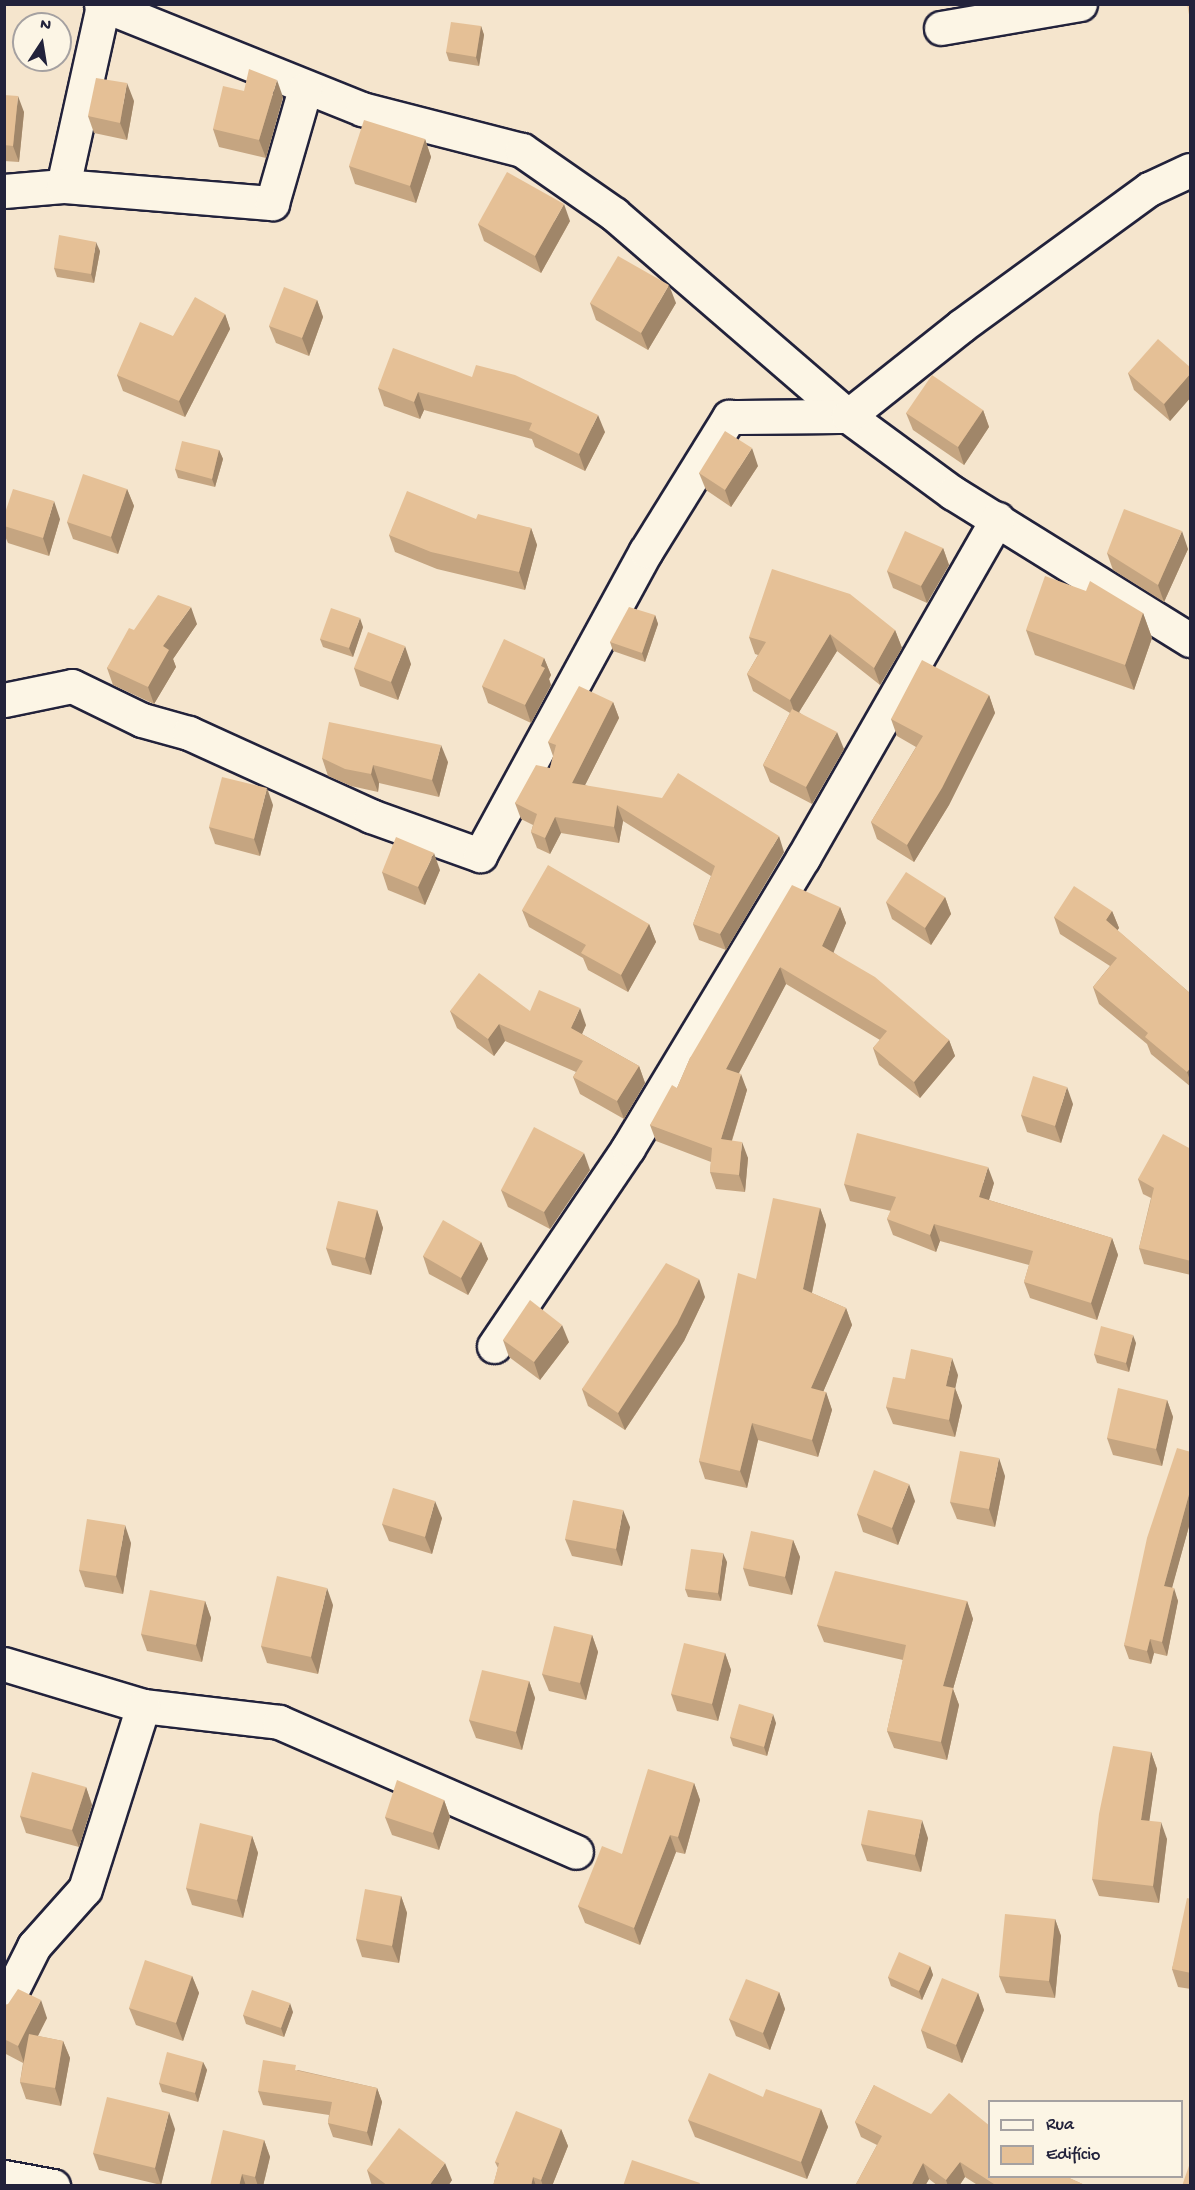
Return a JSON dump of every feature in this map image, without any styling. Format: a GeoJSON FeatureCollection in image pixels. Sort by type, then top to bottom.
{"type":"FeatureCollection","features":[{"type":"Feature","properties":{"kind":"street"},"geometry":{"type":"LineString","coordinates":[[941,28],[1080,4]]}},
{"type":"Feature","properties":{"kind":"street"},"geometry":{"type":"LineString","coordinates":[[63,186],[102,5],[306,89],[362,109],[522,150],[614,214],[848,416],[953,493],[1191,639]]}},
{"type":"Feature","properties":{"kind":"street"},"geometry":{"type":"LineString","coordinates":[[4,191],[63,186],[272,203],[306,89]]}},
{"type":"Feature","properties":{"kind":"street"},"geometry":{"type":"LineString","coordinates":[[4,700],[72,686],[142,720],[189,733],[371,816],[480,855],[646,551],[729,417],[848,416],[962,326],[1149,189],[1191,170]]}},
{"type":"Feature","properties":{"kind":"street"},"geometry":{"type":"LineString","coordinates":[[494,1346],[628,1148],[803,858],[997,519]]}},
{"type":"Feature","properties":{"kind":"street"},"geometry":{"type":"LineString","coordinates":[[4,1664],[143,1706],[279,1722],[576,1852]]}},
{"type":"Feature","properties":{"kind":"street"},"geometry":{"type":"LineString","coordinates":[[4,2006],[34,1946],[85,1889],[143,1706]]}},
{"type":"Feature","properties":{"kind":"street"},"geometry":{"type":"LineString","coordinates":[[4,2177],[54,2186]]}},
{"type":"Feature","properties":{"kind":"building"},"geometry":{"type":"Polygon","coordinates":[[[1187,4],[1191,4],[1191,25],[1187,4]]]}},
{"type":"Feature","properties":{"kind":"building"},"geometry":{"type":"Polygon","coordinates":[[[451,22],[481,26],[476,57],[446,52],[451,22]]]}},
{"type":"Feature","properties":{"kind":"building"},"geometry":{"type":"Polygon","coordinates":[[[249,69],[277,80],[259,140],[213,129],[223,86],[244,91],[249,69]]]}},
{"type":"Feature","properties":{"kind":"building"},"geometry":{"type":"Polygon","coordinates":[[[96,78],[127,83],[120,123],[88,116],[96,78]]]}},
{"type":"Feature","properties":{"kind":"building"},"geometry":{"type":"Polygon","coordinates":[[[4,95],[18,96],[13,146],[4,145],[4,95]]]}},
{"type":"Feature","properties":{"kind":"building"},"geometry":{"type":"Polygon","coordinates":[[[364,120],[425,139],[410,186],[349,166],[364,120]]]}},
{"type":"Feature","properties":{"kind":"building"},"geometry":{"type":"Polygon","coordinates":[[[507,172],[564,204],[535,256],[478,224],[507,172]]]}},
{"type":"Feature","properties":{"kind":"building"},"geometry":{"type":"Polygon","coordinates":[[[59,235],[96,242],[91,274],[54,268],[59,235]]]}},
{"type":"Feature","properties":{"kind":"building"},"geometry":{"type":"Polygon","coordinates":[[[618,256],[669,285],[641,333],[590,303],[618,256]]]}},
{"type":"Feature","properties":{"kind":"building"},"geometry":{"type":"Polygon","coordinates":[[[284,287],[317,300],[302,338],[269,326],[284,287]]]}},
{"type":"Feature","properties":{"kind":"building"},"geometry":{"type":"Polygon","coordinates":[[[195,297],[225,314],[179,401],[117,375],[140,322],[173,336],[195,297]]]}},
{"type":"Feature","properties":{"kind":"building"},"geometry":{"type":"Polygon","coordinates":[[[1158,339],[1191,368],[1191,373],[1164,404],[1128,373],[1158,339]]]}},
{"type":"Feature","properties":{"kind":"building"},"geometry":{"type":"Polygon","coordinates":[[[393,348],[472,377],[476,365],[515,375],[598,415],[579,454],[529,430],[532,423],[418,392],[414,402],[378,388],[393,348]]]}},
{"type":"Feature","properties":{"kind":"building"},"geometry":{"type":"Polygon","coordinates":[[[932,375],[983,410],[958,447],[906,413],[932,375]]]}},
{"type":"Feature","properties":{"kind":"building"},"geometry":{"type":"Polygon","coordinates":[[[725,431],[752,448],[725,490],[699,473],[725,431]]]}},
{"type":"Feature","properties":{"kind":"building"},"geometry":{"type":"Polygon","coordinates":[[[182,441],[219,450],[212,479],[175,469],[182,441]]]}},
{"type":"Feature","properties":{"kind":"building"},"geometry":{"type":"Polygon","coordinates":[[[83,474],[127,489],[111,537],[67,522],[83,474]]]}},
{"type":"Feature","properties":{"kind":"building"},"geometry":{"type":"Polygon","coordinates":[[[13,489],[54,501],[43,538],[4,526],[4,516],[13,489]]]}},
{"type":"Feature","properties":{"kind":"building"},"geometry":{"type":"Polygon","coordinates":[[[407,491],[476,519],[478,514],[531,528],[519,572],[431,552],[389,535],[407,491]]]}},
{"type":"Feature","properties":{"kind":"building"},"geometry":{"type":"Polygon","coordinates":[[[1124,509],[1182,531],[1158,585],[1107,553],[1124,509]]]}},
{"type":"Feature","properties":{"kind":"building"},"geometry":{"type":"Polygon","coordinates":[[[905,531],[943,548],[921,586],[887,571],[905,531]]]}},
{"type":"Feature","properties":{"kind":"building"},"geometry":{"type":"Polygon","coordinates":[[[772,569],[850,594],[895,630],[874,668],[830,634],[790,700],[747,674],[766,642],[749,637],[772,569]]]}},
{"type":"Feature","properties":{"kind":"building"},"geometry":{"type":"Polygon","coordinates":[[[1045,576],[1086,591],[1090,581],[1143,613],[1125,665],[1026,630],[1045,576]]]}},
{"type":"Feature","properties":{"kind":"building"},"geometry":{"type":"Polygon","coordinates":[[[158,595],[191,607],[163,646],[169,650],[148,687],[107,668],[129,628],[134,630],[158,595]]]}},
{"type":"Feature","properties":{"kind":"building"},"geometry":{"type":"Polygon","coordinates":[[[629,607],[655,615],[642,653],[610,642],[629,607]]]}},
{"type":"Feature","properties":{"kind":"building"},"geometry":{"type":"Polygon","coordinates":[[[331,608],[360,618],[349,648],[320,639],[331,608]]]}},
{"type":"Feature","properties":{"kind":"building"},"geometry":{"type":"Polygon","coordinates":[[[368,632],[405,646],[391,682],[354,668],[368,632]]]}},
{"type":"Feature","properties":{"kind":"building"},"geometry":{"type":"Polygon","coordinates":[[[504,639],[544,658],[541,666],[545,668],[525,705],[482,686],[504,639]]]}},
{"type":"Feature","properties":{"kind":"building"},"geometry":{"type":"Polygon","coordinates":[[[922,660],[989,695],[942,788],[907,845],[871,822],[923,736],[891,719],[922,660]]]}},
{"type":"Feature","properties":{"kind":"building"},"geometry":{"type":"Polygon","coordinates":[[[579,686],[613,702],[572,783],[662,798],[678,773],[779,836],[720,934],[693,924],[715,866],[617,805],[614,827],[555,817],[545,838],[531,832],[537,814],[515,803],[536,765],[550,768],[556,745],[548,742],[579,686]]]}},
{"type":"Feature","properties":{"kind":"building"},"geometry":{"type":"Polygon","coordinates":[[[792,709],[837,732],[806,787],[763,765],[792,709]]]}},
{"type":"Feature","properties":{"kind":"building"},"geometry":{"type":"Polygon","coordinates":[[[329,722],[441,745],[432,780],[373,765],[371,774],[345,769],[322,758],[329,722]]]}},
{"type":"Feature","properties":{"kind":"building"},"geometry":{"type":"Polygon","coordinates":[[[222,777],[267,788],[254,839],[209,827],[222,777]]]}},
{"type":"Feature","properties":{"kind":"building"},"geometry":{"type":"Polygon","coordinates":[[[396,837],[434,853],[418,887],[382,872],[396,837]]]}},
{"type":"Feature","properties":{"kind":"building"},"geometry":{"type":"Polygon","coordinates":[[[548,865],[649,924],[621,975],[581,953],[586,945],[522,910],[548,865]]]}},
{"type":"Feature","properties":{"kind":"building"},"geometry":{"type":"Polygon","coordinates":[[[906,872],[945,897],[925,928],[886,902],[906,872]]]}},
{"type":"Feature","properties":{"kind":"building"},"geometry":{"type":"Polygon","coordinates":[[[792,885],[840,907],[822,946],[875,977],[949,1040],[914,1082],[873,1048],[887,1031],[780,967],[726,1069],[741,1074],[721,1139],[742,1142],[739,1175],[710,1172],[712,1148],[650,1125],[672,1085],[677,1088],[690,1058],[792,885]]]}},
{"type":"Feature","properties":{"kind":"building"},"geometry":{"type":"Polygon","coordinates":[[[1074,886],[1112,911],[1106,920],[1191,994],[1191,1067],[1187,1072],[1145,1037],[1148,1033],[1093,987],[1117,958],[1054,917],[1074,886]]]}},
{"type":"Feature","properties":{"kind":"building"},"geometry":{"type":"Polygon","coordinates":[[[479,973],[530,1011],[539,990],[580,1008],[571,1028],[639,1066],[617,1101],[573,1077],[583,1061],[499,1024],[488,1039],[450,1011],[479,973]]]}},
{"type":"Feature","properties":{"kind":"building"},"geometry":{"type":"Polygon","coordinates":[[[1033,1076],[1067,1087],[1055,1126],[1021,1115],[1033,1076]]]}},
{"type":"Feature","properties":{"kind":"building"},"geometry":{"type":"Polygon","coordinates":[[[534,1127],[584,1153],[544,1212],[501,1190],[534,1127]]]}},
{"type":"Feature","properties":{"kind":"building"},"geometry":{"type":"Polygon","coordinates":[[[857,1133],[988,1167],[979,1197],[1112,1238],[1091,1303],[1024,1282],[1033,1251],[934,1224],[930,1235],[887,1219],[896,1197],[844,1184],[857,1133]]]}},
{"type":"Feature","properties":{"kind":"building"},"geometry":{"type":"Polygon","coordinates":[[[1163,1134],[1191,1149],[1191,1261],[1139,1248],[1154,1188],[1138,1179],[1163,1134]]]}},
{"type":"Feature","properties":{"kind":"building"},"geometry":{"type":"Polygon","coordinates":[[[773,1198],[820,1208],[803,1289],[846,1308],[811,1388],[826,1392],[812,1440],[752,1423],[740,1471],[699,1461],[738,1273],[756,1279],[773,1198]]]}},
{"type":"Feature","properties":{"kind":"building"},"geometry":{"type":"Polygon","coordinates":[[[338,1201],[377,1210],[365,1258],[326,1248],[338,1201]]]}},
{"type":"Feature","properties":{"kind":"building"},"geometry":{"type":"Polygon","coordinates":[[[443,1220],[481,1242],[461,1278],[423,1256],[443,1220]]]}},
{"type":"Feature","properties":{"kind":"building"},"geometry":{"type":"Polygon","coordinates":[[[666,1263],[699,1279],[677,1324],[618,1413],[582,1389],[666,1263]]]}},
{"type":"Feature","properties":{"kind":"building"},"geometry":{"type":"Polygon","coordinates":[[[530,1300],[562,1325],[534,1362],[503,1340],[530,1300]]]}},
{"type":"Feature","properties":{"kind":"building"},"geometry":{"type":"Polygon","coordinates":[[[1101,1326],[1133,1335],[1126,1363],[1094,1354],[1101,1326]]]}},
{"type":"Feature","properties":{"kind":"building"},"geometry":{"type":"Polygon","coordinates":[[[911,1349],[952,1358],[946,1386],[955,1388],[949,1420],[886,1407],[893,1377],[905,1379],[911,1349]]]}},
{"type":"Feature","properties":{"kind":"building"},"geometry":{"type":"Polygon","coordinates":[[[1118,1388],[1167,1400],[1156,1449],[1107,1438],[1118,1388]]]}},
{"type":"Feature","properties":{"kind":"building"},"geometry":{"type":"Polygon","coordinates":[[[1177,1448],[1191,1452],[1191,1487],[1164,1586],[1174,1588],[1162,1642],[1150,1639],[1147,1651],[1124,1645],[1147,1538],[1177,1448]]]}},
{"type":"Feature","properties":{"kind":"building"},"geometry":{"type":"Polygon","coordinates":[[[960,1451],[999,1458],[989,1509],[950,1502],[960,1451]]]}},
{"type":"Feature","properties":{"kind":"building"},"geometry":{"type":"Polygon","coordinates":[[[874,1470],[909,1484],[892,1528],[857,1514],[874,1470]]]}},
{"type":"Feature","properties":{"kind":"building"},"geometry":{"type":"Polygon","coordinates":[[[393,1488],[435,1501],[425,1537],[382,1524],[393,1488]]]}},
{"type":"Feature","properties":{"kind":"building"},"geometry":{"type":"Polygon","coordinates":[[[573,1500],[623,1510],[616,1549],[565,1539],[573,1500]]]}},
{"type":"Feature","properties":{"kind":"building"},"geometry":{"type":"Polygon","coordinates":[[[87,1519],[125,1525],[116,1576],[79,1570],[87,1519]]]}},
{"type":"Feature","properties":{"kind":"building"},"geometry":{"type":"Polygon","coordinates":[[[751,1531],[793,1540],[785,1577],[743,1568],[751,1531]]]}},
{"type":"Feature","properties":{"kind":"building"},"geometry":{"type":"Polygon","coordinates":[[[691,1549],[723,1553],[718,1593],[685,1589],[691,1549]]]}},
{"type":"Feature","properties":{"kind":"building"},"geometry":{"type":"Polygon","coordinates":[[[835,1571],[967,1601],[943,1686],[953,1688],[941,1742],[887,1731],[906,1645],[817,1625],[835,1571]]]}},
{"type":"Feature","properties":{"kind":"building"},"geometry":{"type":"Polygon","coordinates":[[[277,1576],[327,1588],[311,1657],[261,1646],[277,1576]]]}},
{"type":"Feature","properties":{"kind":"building"},"geometry":{"type":"Polygon","coordinates":[[[150,1590],[205,1601],[196,1645],[141,1634],[150,1590]]]}},
{"type":"Feature","properties":{"kind":"building"},"geometry":{"type":"Polygon","coordinates":[[[554,1626],[592,1635],[580,1683],[542,1674],[554,1626]]]}},
{"type":"Feature","properties":{"kind":"building"},"geometry":{"type":"Polygon","coordinates":[[[684,1643],[725,1653],[712,1704],[671,1694],[684,1643]]]}},
{"type":"Feature","properties":{"kind":"building"},"geometry":{"type":"Polygon","coordinates":[[[482,1670],[529,1681],[516,1732],[469,1720],[482,1670]]]}},
{"type":"Feature","properties":{"kind":"building"},"geometry":{"type":"Polygon","coordinates":[[[739,1704],[773,1714],[764,1747],[730,1737],[739,1704]]]}},
{"type":"Feature","properties":{"kind":"building"},"geometry":{"type":"Polygon","coordinates":[[[1113,1746],[1151,1752],[1141,1820],[1161,1822],[1153,1886],[1092,1879],[1099,1814],[1113,1746]]]}},
{"type":"Feature","properties":{"kind":"building"},"geometry":{"type":"Polygon","coordinates":[[[648,1769],[694,1783],[678,1837],[670,1835],[634,1928],[578,1906],[602,1846],[622,1854],[648,1769]]]}},
{"type":"Feature","properties":{"kind":"building"},"geometry":{"type":"Polygon","coordinates":[[[32,1772],[86,1787],[72,1830],[20,1816],[32,1772]]]}},
{"type":"Feature","properties":{"kind":"building"},"geometry":{"type":"Polygon","coordinates":[[[397,1780],[444,1800],[433,1833],[385,1817],[397,1780]]]}},
{"type":"Feature","properties":{"kind":"building"},"geometry":{"type":"Polygon","coordinates":[[[868,1810],[922,1820],[915,1855],[861,1844],[868,1810]]]}},
{"type":"Feature","properties":{"kind":"building"},"geometry":{"type":"Polygon","coordinates":[[[200,1823],[252,1836],[237,1900],[186,1888],[200,1823]]]}},
{"type":"Feature","properties":{"kind":"building"},"geometry":{"type":"Polygon","coordinates":[[[365,1889],[401,1896],[392,1946],[356,1939],[365,1889]]]}},
{"type":"Feature","properties":{"kind":"building"},"geometry":{"type":"Polygon","coordinates":[[[1187,1898],[1191,1899],[1191,1973],[1172,1969],[1187,1898]]]}},
{"type":"Feature","properties":{"kind":"building"},"geometry":{"type":"Polygon","coordinates":[[[1005,1914],[1055,1919],[1049,1981],[999,1976],[1005,1914]]]}},
{"type":"Feature","properties":{"kind":"building"},"geometry":{"type":"Polygon","coordinates":[[[899,1952],[930,1966],[919,1991],[888,1977],[899,1952]]]}},
{"type":"Feature","properties":{"kind":"building"},"geometry":{"type":"Polygon","coordinates":[[[145,1960],[192,1976],[176,2023],[129,2008],[145,1960]]]}},
{"type":"Feature","properties":{"kind":"building"},"geometry":{"type":"Polygon","coordinates":[[[942,1978],[978,1993],[956,2045],[921,2030],[942,1978]]]}},
{"type":"Feature","properties":{"kind":"building"},"geometry":{"type":"Polygon","coordinates":[[[746,1979],[779,1992],[763,2033],[729,2019],[746,1979]]]}},
{"type":"Feature","properties":{"kind":"building"},"geometry":{"type":"Polygon","coordinates":[[[18,1989],[41,2000],[18,2046],[4,2039],[4,2005],[8,2004],[18,1989]]]}},
{"type":"Feature","properties":{"kind":"building"},"geometry":{"type":"Polygon","coordinates":[[[252,1990],[290,2003],[281,2028],[243,2015],[252,1990]]]}},
{"type":"Feature","properties":{"kind":"building"},"geometry":{"type":"Polygon","coordinates":[[[29,2034],[63,2041],[55,2088],[20,2082],[29,2034]]]}},
{"type":"Feature","properties":{"kind":"building"},"geometry":{"type":"Polygon","coordinates":[[[167,2052],[203,2062],[195,2093],[159,2083],[167,2052]]]}},
{"type":"Feature","properties":{"kind":"building"},"geometry":{"type":"Polygon","coordinates":[[[263,2060],[296,2065],[295,2070],[377,2088],[367,2132],[328,2123],[332,2102],[258,2091],[263,2060]]]}},
{"type":"Feature","properties":{"kind":"building"},"geometry":{"type":"Polygon","coordinates":[[[709,2073],[763,2097],[766,2089],[821,2109],[801,2162],[688,2120],[709,2073]]]}},
{"type":"Feature","properties":{"kind":"building"},"geometry":{"type":"Polygon","coordinates":[[[874,2085],[931,2114],[949,2093],[988,2124],[988,2178],[1069,2178],[1087,2186],[997,2186],[960,2162],[946,2180],[923,2163],[911,2186],[855,2186],[882,2136],[855,2122],[874,2085]]]}},
{"type":"Feature","properties":{"kind":"building"},"geometry":{"type":"Polygon","coordinates":[[[107,2097],[169,2112],[155,2168],[93,2153],[107,2097]]]}},
{"type":"Feature","properties":{"kind":"building"},"geometry":{"type":"Polygon","coordinates":[[[516,2111],[561,2129],[541,2180],[533,2177],[531,2186],[493,2186],[499,2163],[495,2162],[516,2111]]]}},
{"type":"Feature","properties":{"kind":"building"},"geometry":{"type":"Polygon","coordinates":[[[399,2128],[445,2163],[429,2186],[388,2186],[367,2170],[399,2128]]]}},
{"type":"Feature","properties":{"kind":"building"},"geometry":{"type":"Polygon","coordinates":[[[223,2130],[264,2140],[255,2177],[242,2174],[239,2186],[210,2186],[223,2130]]]}},
{"type":"Feature","properties":{"kind":"building"},"geometry":{"type":"Polygon","coordinates":[[[632,2160],[700,2183],[699,2186],[623,2186],[632,2160]]]}},
{"type":"Feature","properties":{"kind":"building"},"geometry":{"type":"Polygon","coordinates":[[[1191,2160],[1191,2186],[1182,2186],[1191,2160]]]}}]}
